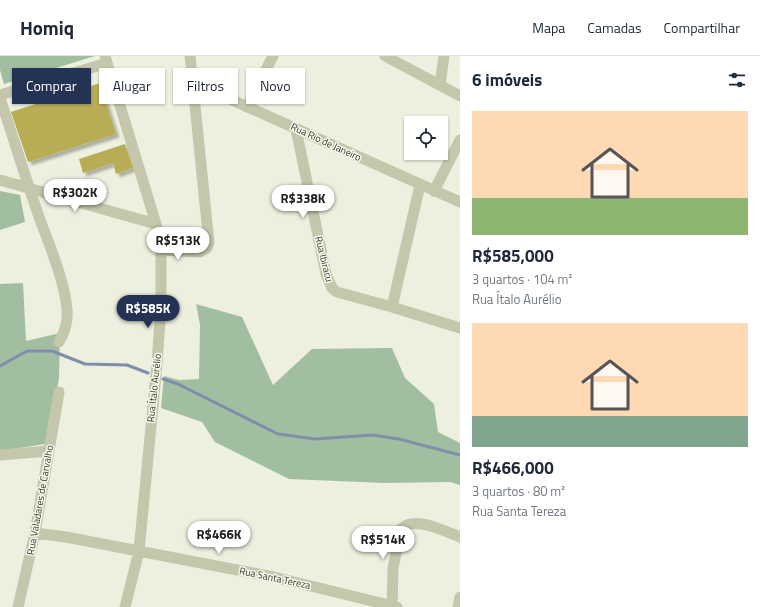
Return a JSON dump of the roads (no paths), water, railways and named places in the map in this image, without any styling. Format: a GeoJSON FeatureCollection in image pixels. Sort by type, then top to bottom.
{"type":"FeatureCollection","features":[{"type":"Feature","properties":{"kind":"street"},"geometry":{"type":"LineString","coordinates":[[190,56],[191,68]]}},
{"type":"Feature","properties":{"kind":"street"},"geometry":{"type":"LineString","coordinates":[[248,106],[273,56]]}},
{"type":"Feature","properties":{"kind":"street"},"geometry":{"type":"LineString","coordinates":[[385,56],[460,96]]}},
{"type":"Feature","properties":{"kind":"street"},"geometry":{"type":"LineString","coordinates":[[440,85],[444,56]]}},
{"type":"Feature","properties":{"kind":"street"},"geometry":{"type":"LineString","coordinates":[[59,342],[67,322],[67,310],[64,293],[0,97],[106,60]]}},
{"type":"Feature","properties":{"kind":"street","name":"Rua Ítalo Aurélio"},"geometry":{"type":"LineString","coordinates":[[106,60],[156,224],[160,250],[161,306],[157,364],[138,551],[125,607]]}},
{"type":"Feature","properties":{"kind":"street","name":"Rua Rio de Janeiro"},"geometry":{"type":"LineString","coordinates":[[238,102],[460,202]]}},
{"type":"Feature","properties":{"kind":"street"},"geometry":{"type":"LineString","coordinates":[[160,250],[197,252],[205,250],[209,243],[194,104]]}},
{"type":"Feature","properties":{"kind":"street","name":"Rua Ibiracu"},"geometry":{"type":"LineString","coordinates":[[296,129],[326,274],[332,288],[337,292],[392,307]]}},
{"type":"Feature","properties":{"kind":"street"},"geometry":{"type":"LineString","coordinates":[[434,191],[460,140]]}},
{"type":"Feature","properties":{"kind":"street"},"geometry":{"type":"LineString","coordinates":[[0,180],[156,224]]}},
{"type":"Feature","properties":{"kind":"street"},"geometry":{"type":"LineString","coordinates":[[420,185],[392,307],[460,328]]}},
{"type":"Feature","properties":{"kind":"street","name":"Rua Valadares de Carvalho"},"geometry":{"type":"LineString","coordinates":[[18,607],[35,533],[59,392]]}},
{"type":"Feature","properties":{"kind":"street"},"geometry":{"type":"LineString","coordinates":[[0,455],[49,450]]}},
{"type":"Feature","properties":{"kind":"street"},"geometry":{"type":"LineString","coordinates":[[394,607],[393,568],[401,529],[404,525],[412,523],[420,524],[460,537]]}},
{"type":"Feature","properties":{"kind":"street","name":"Rua Santa Tereza"},"geometry":{"type":"LineString","coordinates":[[35,533],[66,537],[274,577],[394,607]]}},
{"type":"Feature","properties":{"kind":"street"},"geometry":{"type":"LineString","coordinates":[[458,607],[460,597]]}},
{"type":"Feature","properties":{"kind":"waterway"},"geometry":{"type":"LineString","coordinates":[[0,366],[27,351],[52,351],[85,364],[127,365],[148,373]]}},
{"type":"Feature","properties":{"kind":"waterway"},"geometry":{"type":"LineString","coordinates":[[163,379],[178,384],[278,434],[315,439],[373,435],[399,439],[460,455]]}}]}
